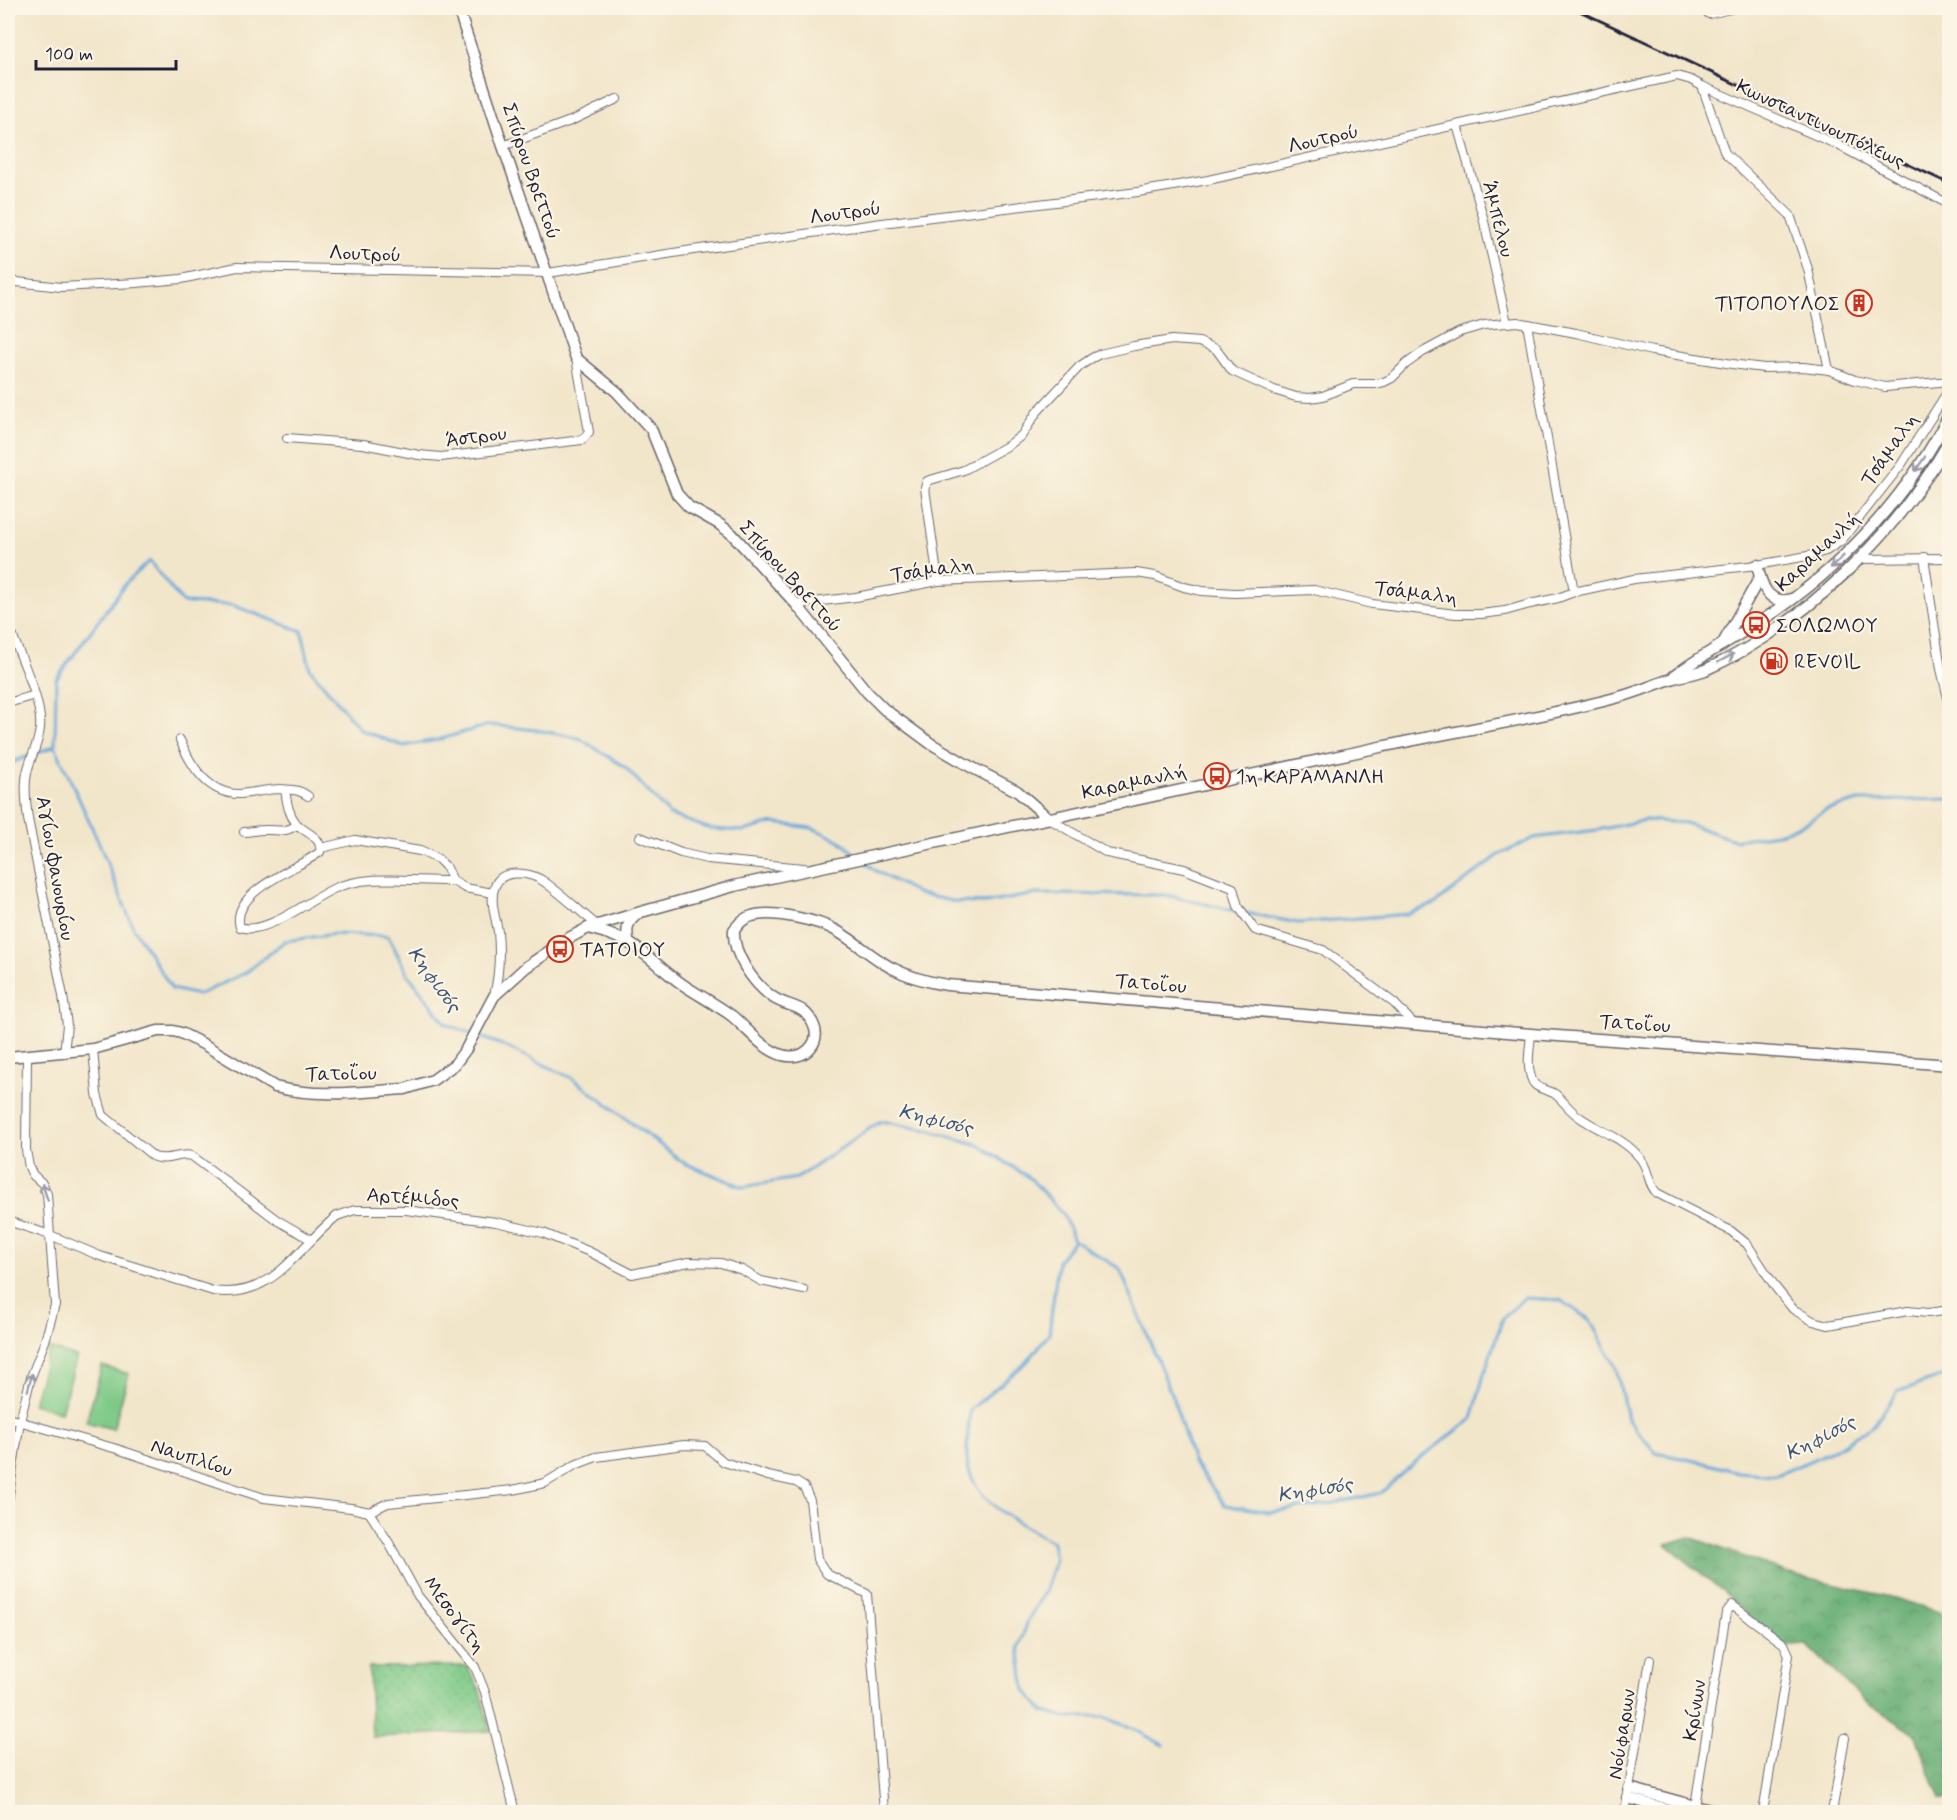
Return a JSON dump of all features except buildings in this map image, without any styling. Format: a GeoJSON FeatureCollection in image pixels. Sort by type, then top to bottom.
{"type":"FeatureCollection","features":[{"type":"Feature","properties":{"kind":"street","name":"Σπύρου Βρεττού"},"geometry":{"type":"LineString","coordinates":[[458,8],[576,358],[617,392],[651,429],[677,494],[683,501],[732,534],[796,604],[867,692],[930,743],[1017,791],[1047,817]]}},
{"type":"Feature","properties":{"kind":"street"},"geometry":{"type":"LineString","coordinates":[[1701,8],[1709,14],[1734,8]]}},
{"type":"Feature","properties":{"kind":"street","name":"Κωνσταντινουπόλεως"},"geometry":{"type":"LineString","coordinates":[[1677,76],[1691,80],[1838,145],[1950,204]]}},
{"type":"Feature","properties":{"kind":"street","name":"Λουτρού"},"geometry":{"type":"LineString","coordinates":[[8,280],[61,287],[136,283],[180,279],[237,267],[548,273],[859,226],[1150,190],[1208,180],[1677,76]]}},
{"type":"Feature","properties":{"kind":"street"},"geometry":{"type":"LineString","coordinates":[[1702,86],[1725,153],[1790,215],[1808,269],[1829,370]]}},
{"type":"Feature","properties":{"kind":"street"},"geometry":{"type":"LineString","coordinates":[[503,146],[573,120],[617,99]]}},
{"type":"Feature","properties":{"kind":"street","name":"Άμπελου"},"geometry":{"type":"LineString","coordinates":[[1457,124],[1483,217],[1507,323]]}},
{"type":"Feature","properties":{"kind":"street"},"geometry":{"type":"LineString","coordinates":[[938,581],[925,488],[927,481],[964,470],[1010,445],[1022,435],[1037,412],[1080,366],[1101,354],[1134,346],[1172,340],[1199,342],[1216,349],[1232,371],[1296,397],[1310,398],[1323,396],[1353,384],[1384,382],[1423,352],[1460,332],[1484,325],[1507,323],[1527,324],[1652,351],[1739,365],[1829,370],[1855,380],[1885,387],[1950,381]]}},
{"type":"Feature","properties":{"kind":"street"},"geometry":{"type":"LineString","coordinates":[[1527,324],[1574,592]]}},
{"type":"Feature","properties":{"kind":"street","name":"Άστρου"},"geometry":{"type":"LineString","coordinates":[[287,438],[363,444],[441,457],[582,440],[589,432],[576,358]]}},
{"type":"Feature","properties":{"kind":"street","name":"Τσάμαλη"},"geometry":{"type":"LineString","coordinates":[[796,604],[856,597],[938,581],[1146,574],[1202,591],[1235,593],[1314,590],[1372,604],[1456,614],[1481,614],[1549,601],[1574,592],[1634,579],[1757,565],[1820,553],[1833,548],[1841,541],[1901,465],[1950,388]]}},
{"type":"Feature","properties":{"kind":"street","name":"Καραμανλή"},"geometry":{"type":"LineString","coordinates":[[1672,678],[1695,660],[1755,625],[1794,598],[1841,558],[1877,519],[1917,469],[1950,413]]}},
{"type":"Feature","properties":{"kind":"street","name":"Καραμανλή"},"geometry":{"type":"LineString","coordinates":[[596,925],[734,886],[1047,817],[1589,705],[1701,671],[1751,645],[1800,611],[1860,560],[1923,483],[1950,440]]}},
{"type":"Feature","properties":{"kind":"street"},"geometry":{"type":"LineString","coordinates":[[1924,557],[1941,669],[1948,695],[1950,720]]}},
{"type":"Feature","properties":{"kind":"street"},"geometry":{"type":"LineString","coordinates":[[1860,560],[1950,558]]}},
{"type":"Feature","properties":{"kind":"street"},"geometry":{"type":"LineString","coordinates":[[1757,565],[1766,592],[1772,597],[1787,600],[1794,598]]}},
{"type":"Feature","properties":{"kind":"street"},"geometry":{"type":"LineString","coordinates":[[1721,646],[1760,577]]}},
{"type":"Feature","properties":{"kind":"street","name":"Αγίου Φανουρίου"},"geometry":{"type":"LineString","coordinates":[[8,623],[35,694],[40,728],[27,774],[26,797],[28,819],[67,1025],[64,1053]]}},
{"type":"Feature","properties":{"kind":"street"},"geometry":{"type":"LineString","coordinates":[[8,703],[35,694]]}},
{"type":"Feature","properties":{"kind":"street"},"geometry":{"type":"LineString","coordinates":[[180,740],[204,781],[213,786],[237,794],[293,788],[308,796]]}},
{"type":"Feature","properties":{"kind":"street"},"geometry":{"type":"LineString","coordinates":[[285,790],[288,808],[297,825],[315,838],[321,848]]}},
{"type":"Feature","properties":{"kind":"street"},"geometry":{"type":"LineString","coordinates":[[1047,817],[1107,853],[1184,869],[1233,888],[1238,906],[1255,930],[1323,950],[1394,1003],[1412,1022]]}},
{"type":"Feature","properties":{"kind":"street"},"geometry":{"type":"LineString","coordinates":[[244,832],[264,830],[283,832],[297,825]]}},
{"type":"Feature","properties":{"kind":"street"},"geometry":{"type":"LineString","coordinates":[[640,837],[681,854],[706,859],[811,869]]}},
{"type":"Feature","properties":{"kind":"street"},"geometry":{"type":"LineString","coordinates":[[453,882],[447,868],[438,859],[420,850],[355,840],[321,848],[317,854],[274,878],[249,896],[239,918],[240,927],[247,929],[270,924],[334,888],[355,882],[453,882],[465,888],[493,893]]}},
{"type":"Feature","properties":{"kind":"street"},"geometry":{"type":"LineString","coordinates":[[494,996],[498,968],[498,930],[494,914],[493,893],[498,880],[517,873],[540,879],[596,925]]}},
{"type":"Feature","properties":{"kind":"street"},"geometry":{"type":"LineString","coordinates":[[628,939],[629,922],[641,912]]}},
{"type":"Feature","properties":{"kind":"street","name":"Τατοΐου"},"geometry":{"type":"LineString","coordinates":[[596,925],[624,941],[682,984],[730,1015],[771,1050],[793,1057],[804,1053],[812,1046],[816,1030],[805,1011],[770,996],[735,949],[734,930],[744,919],[753,916],[784,916],[823,925],[836,930],[888,966],[927,982],[1531,1034],[1950,1065]]}},
{"type":"Feature","properties":{"kind":"street","name":"Τατοΐου"},"geometry":{"type":"LineString","coordinates":[[596,925],[628,939],[641,953]]}},
{"type":"Feature","properties":{"kind":"street","name":"Τατοΐου"},"geometry":{"type":"LineString","coordinates":[[8,1057],[93,1049],[158,1031],[174,1031],[203,1044],[275,1087],[300,1093],[326,1094],[405,1089],[441,1076],[455,1064],[466,1049],[494,996],[514,977],[541,956],[596,925]]}},
{"type":"Feature","properties":{"kind":"street"},"geometry":{"type":"LineString","coordinates":[[1531,1034],[1529,1062],[1535,1084],[1556,1095],[1572,1113],[1581,1119],[1623,1141],[1640,1157],[1657,1194],[1731,1232],[1747,1244],[1793,1309],[1813,1321],[1828,1325],[1908,1311],[1928,1313],[1950,1310]]}},
{"type":"Feature","properties":{"kind":"street"},"geometry":{"type":"LineString","coordinates":[[93,1049],[97,1094],[103,1115],[154,1157],[164,1160],[186,1155],[192,1156],[277,1220],[310,1239]]}},
{"type":"Feature","properties":{"kind":"street"},"geometry":{"type":"LineString","coordinates":[[8,1501],[20,1421],[31,1377],[45,1341],[55,1305],[47,1194],[43,1184],[33,1175],[28,1159],[27,1056]]}},
{"type":"Feature","properties":{"kind":"street","name":"Αρτέμιδος"},"geometry":{"type":"LineString","coordinates":[[8,1221],[50,1235],[100,1256],[213,1291],[228,1293],[242,1292],[266,1282],[337,1216],[345,1212],[367,1209],[405,1210],[496,1221],[543,1233],[590,1252],[632,1274],[689,1262],[721,1263],[742,1270],[761,1281],[804,1290]]}},
{"type":"Feature","properties":{"kind":"street","name":"Ναυπλίου"},"geometry":{"type":"LineString","coordinates":[[8,1418],[117,1449],[264,1498],[369,1512]]}},
{"type":"Feature","properties":{"kind":"street"},"geometry":{"type":"LineString","coordinates":[[369,1512],[388,1503],[513,1490],[544,1483],[584,1460],[684,1445],[705,1446],[723,1462],[796,1482],[804,1487],[810,1500],[817,1559],[827,1574],[867,1594],[884,1812]]}},
{"type":"Feature","properties":{"kind":"street","name":"Μεσογίτη"},"geometry":{"type":"LineString","coordinates":[[369,1512],[418,1596],[475,1667],[485,1692],[515,1812]]}},
{"type":"Feature","properties":{"kind":"street","name":"Κρίνων"},"geometry":{"type":"LineString","coordinates":[[1695,1809],[1726,1613],[1732,1605],[1784,1644],[1789,1654],[1763,1812]]}},
{"type":"Feature","properties":{"kind":"street","name":"Νούφαρων"},"geometry":{"type":"LineString","coordinates":[[1625,1812],[1650,1660]]}},
{"type":"Feature","properties":{"kind":"street"},"geometry":{"type":"LineString","coordinates":[[1832,1812],[1845,1738]]}},
{"type":"Feature","properties":{"kind":"street"},"geometry":{"type":"LineString","coordinates":[[1628,1793],[1717,1812]]}},
{"type":"Feature","properties":{"kind":"street"},"geometry":{"type":"LineString","coordinates":[[1628,1793],[1677,1812]]}},
{"type":"Feature","properties":{"kind":"green space"},"geometry":{"type":"Polygon","coordinates":[[[49,1348],[77,1357],[61,1412],[33,1404],[49,1348]]]}},
{"type":"Feature","properties":{"kind":"green space"},"geometry":{"type":"Polygon","coordinates":[[[102,1366],[129,1374],[113,1429],[86,1422],[102,1366]]]}},
{"type":"Feature","properties":{"kind":"green space"},"geometry":{"type":"Polygon","coordinates":[[[1690,1537],[1797,1576],[1895,1598],[1949,1615],[1949,1800],[1940,1799],[1915,1734],[1862,1699],[1807,1645],[1780,1647],[1726,1594],[1666,1544],[1690,1537]]]}},
{"type":"Feature","properties":{"kind":"green space"},"geometry":{"type":"Polygon","coordinates":[[[467,1666],[479,1688],[491,1731],[372,1737],[369,1667],[467,1666]]]}},
{"type":"Feature","properties":{"kind":"waterway"},"geometry":{"type":"LineString","coordinates":[[55,746],[56,679],[126,583],[149,561],[183,603],[232,605],[302,631],[310,669],[361,730],[403,746],[437,740],[489,725],[579,738],[625,767],[670,815],[711,829],[744,831],[773,823],[812,828],[839,840],[859,857]]}},
{"type":"Feature","properties":{"kind":"waterway","name":"Κηφισός"},"geometry":{"type":"LineString","coordinates":[[8,764],[55,746],[99,843],[133,927],[172,989],[198,995],[245,973],[285,941],[335,934],[388,936],[407,973],[446,1024],[502,1045],[574,1079],[684,1163],[743,1187],[797,1178],[881,1121],[931,1131],[979,1145],[1031,1179],[1062,1213],[1074,1240],[1120,1269],[1173,1398],[1193,1462],[1225,1505],[1270,1512],[1330,1504],[1381,1493],[1415,1462],[1472,1419],[1503,1318],[1524,1298],[1560,1300],[1590,1320],[1616,1368],[1627,1419],[1656,1453],[1738,1472],[1777,1475],[1830,1452],[1874,1425],[1897,1392],[1950,1375]]}},
{"type":"Feature","properties":{"kind":"waterway"},"geometry":{"type":"LineString","coordinates":[[1246,913],[1298,923],[1408,914],[1435,904],[1499,855],[1534,838],[1597,830],[1646,820],[1685,823],[1734,840],[1777,834],[1806,823],[1825,810],[1859,801],[1950,799]]}},
{"type":"Feature","properties":{"kind":"waterway"},"geometry":{"type":"LineString","coordinates":[[864,861],[876,871],[919,894],[956,902],[985,903],[1036,894],[1166,895],[1240,912]]}},
{"type":"Feature","properties":{"kind":"waterway"},"geometry":{"type":"LineString","coordinates":[[1074,1240],[1058,1261],[1049,1334],[1027,1362],[970,1410],[967,1461],[973,1480],[990,1502],[1014,1520],[1052,1542],[1055,1560],[1045,1591],[1028,1620],[1019,1647],[1025,1690],[1044,1712],[1063,1717],[1103,1717],[1132,1728],[1163,1745]]}},
{"type":"Feature","properties":{"kind":"railway"},"geometry":{"type":"LineString","coordinates":[[1573,8],[1950,184]]}},
{"type":"Feature","properties":{"kind":"place","name":"ΤΙΤΟΠΟΥΛΟΣ"},"geometry":{"type":"Point","coordinates":[1859,303]}},
{"type":"Feature","properties":{"kind":"place","name":"ΣΟΛΩΜΟΥ"},"geometry":{"type":"Point","coordinates":[1756,625]}},
{"type":"Feature","properties":{"kind":"place","name":"REVOIL"},"geometry":{"type":"Point","coordinates":[1774,661]}},
{"type":"Feature","properties":{"kind":"place","name":"1η ΚΑΡΑΜΑΝΛΗ"},"geometry":{"type":"Point","coordinates":[1217,776]}},
{"type":"Feature","properties":{"kind":"place","name":"ΤΑΤΟΙΟΥ"},"geometry":{"type":"Point","coordinates":[560,949]}}]}
